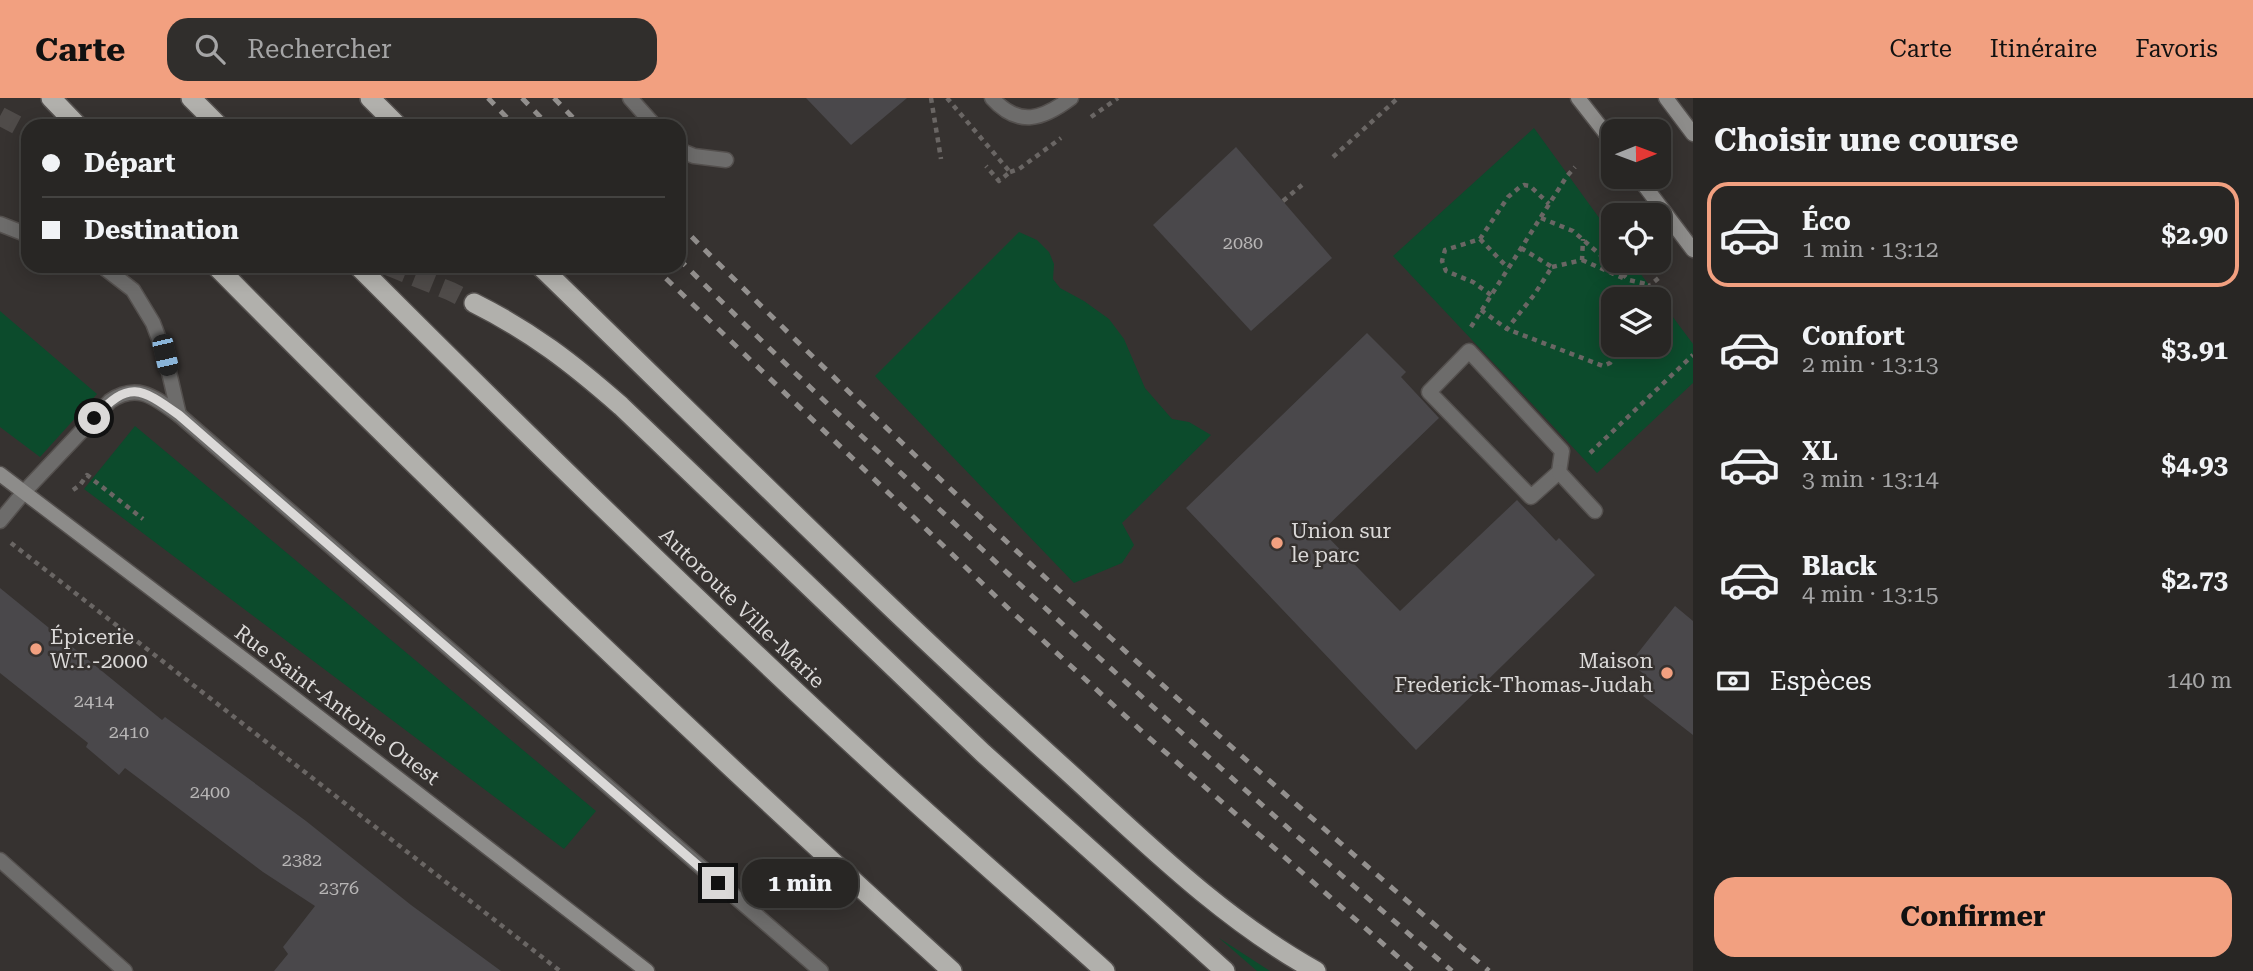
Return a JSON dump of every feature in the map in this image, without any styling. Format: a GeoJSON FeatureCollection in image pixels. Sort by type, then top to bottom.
{"type":"FeatureCollection","features":[{"type":"Feature","properties":{"kind":"highway"},"geometry":{"type":"LineString","coordinates":[[51,98],[71,119]]}},
{"type":"Feature","properties":{"kind":"highway"},"geometry":{"type":"LineString","coordinates":[[191,98],[212,119]]}},
{"type":"Feature","properties":{"kind":"highway"},"geometry":{"type":"LineString","coordinates":[[370,98],[391,119]]}},
{"type":"Feature","properties":{"kind":"highway"},"geometry":{"type":"LineString","coordinates":[[223,273],[613,656],[952,971]]}},
{"type":"Feature","properties":{"kind":"highway","name":"Autoroute Ville-Marie"},"geometry":{"type":"LineString","coordinates":[[365,273],[502,410],[738,637],[881,771],[1105,971]]}},
{"type":"Feature","properties":{"kind":"highway"},"geometry":{"type":"LineString","coordinates":[[547,273],[1012,720],[1230,914],[1288,956],[1316,971]]}},
{"type":"Feature","properties":{"kind":"highway"},"geometry":{"type":"LineString","coordinates":[[474,303],[514,324],[557,352],[621,406],[983,752],[1225,971]]}},
{"type":"Feature","properties":{"kind":"main road"},"geometry":{"type":"LineString","coordinates":[[1578,98],[1601,127]]}},
{"type":"Feature","properties":{"kind":"main road"},"geometry":{"type":"LineString","coordinates":[[1666,98],[1693,134]]}},
{"type":"Feature","properties":{"kind":"main road"},"geometry":{"type":"LineString","coordinates":[[1647,189],[1693,250]]}},
{"type":"Feature","properties":{"kind":"main road","name":"Rue Saint-Antoine Ouest"},"geometry":{"type":"LineString","coordinates":[[0,474],[648,971]]}},
{"type":"Feature","properties":{"kind":"street"},"geometry":{"type":"LineString","coordinates":[[630,98],[650,119]]}},
{"type":"Feature","properties":{"kind":"street"},"geometry":{"type":"LineString","coordinates":[[992,98],[1007,111],[1029,118],[1048,114],[1071,98]]}},
{"type":"Feature","properties":{"kind":"street"},"geometry":{"type":"LineString","coordinates":[[686,153],[726,160]]}},
{"type":"Feature","properties":{"kind":"street"},"geometry":{"type":"LineString","coordinates":[[0,224],[21,232]]}},
{"type":"Feature","properties":{"kind":"street"},"geometry":{"type":"LineString","coordinates":[[111,273],[133,290],[153,323],[165,355],[179,415]]}},
{"type":"Feature","properties":{"kind":"street"},"geometry":{"type":"LineString","coordinates":[[1561,475],[1531,498],[1429,392],[1469,351],[1562,451],[1561,475],[1595,511]]}},
{"type":"Feature","properties":{"kind":"street"},"geometry":{"type":"LineString","coordinates":[[0,521],[23,492],[110,401],[121,393],[137,391],[154,397],[179,415],[821,971]]}},
{"type":"Feature","properties":{"kind":"street"},"geometry":{"type":"LineString","coordinates":[[0,860],[125,971]]}},
{"type":"Feature","properties":{"kind":"path"},"geometry":{"type":"LineString","coordinates":[[931,98],[941,159]]}},
{"type":"Feature","properties":{"kind":"path"},"geometry":{"type":"LineString","coordinates":[[947,98],[1010,172],[999,181],[986,166]]}},
{"type":"Feature","properties":{"kind":"path"},"geometry":{"type":"LineString","coordinates":[[1333,157],[1398,98]]}},
{"type":"Feature","properties":{"kind":"path"},"geometry":{"type":"LineString","coordinates":[[1466,334],[1567,176],[1576,167]]}},
{"type":"Feature","properties":{"kind":"path"},"geometry":{"type":"LineString","coordinates":[[1283,201],[1302,185]]}},
{"type":"Feature","properties":{"kind":"path"},"geometry":{"type":"LineString","coordinates":[[1491,295],[1473,282],[1446,271],[1441,261],[1445,250],[1480,239],[1513,191],[1524,185],[1530,186],[1549,204]]}},
{"type":"Feature","properties":{"kind":"path"},"geometry":{"type":"LineString","coordinates":[[1541,218],[1573,231],[1629,280]]}},
{"type":"Feature","properties":{"kind":"path"},"geometry":{"type":"LineString","coordinates":[[1480,239],[1508,268]]}},
{"type":"Feature","properties":{"kind":"path"},"geometry":{"type":"LineString","coordinates":[[1582,260],[1583,239]]}},
{"type":"Feature","properties":{"kind":"path"},"geometry":{"type":"LineString","coordinates":[[1521,248],[1552,267]]}},
{"type":"Feature","properties":{"kind":"path"},"geometry":{"type":"LineString","coordinates":[[1507,329],[1552,267],[1582,260],[1629,280],[1650,285],[1660,277]]}},
{"type":"Feature","properties":{"kind":"path"},"geometry":{"type":"LineString","coordinates":[[1481,310],[1507,329],[1603,366],[1610,363],[1614,357]]}},
{"type":"Feature","properties":{"kind":"path"},"geometry":{"type":"LineString","coordinates":[[1561,475],[1693,355]]}},
{"type":"Feature","properties":{"kind":"path"},"geometry":{"type":"LineString","coordinates":[[73,490],[87,475],[143,519]]}},
{"type":"Feature","properties":{"kind":"path"},"geometry":{"type":"LineString","coordinates":[[23,552],[559,971]]}},
{"type":"Feature","properties":{"kind":"green space"},"geometry":{"type":"Polygon","coordinates":[[[1534,128],[1601,220],[1601,273],[1640,273],[1650,287],[1601,287],[1601,357],[1671,357],[1671,315],[1693,344],[1693,383],[1597,473],[1393,256],[1534,128]]]}},
{"type":"Feature","properties":{"kind":"green space"},"geometry":{"type":"Polygon","coordinates":[[[1019,232],[1037,240],[1049,252],[1054,264],[1053,279],[1060,288],[1109,319],[1124,339],[1145,388],[1172,419],[1189,422],[1211,435],[1122,523],[1134,545],[1122,563],[1074,583],[875,376],[1019,232]]]}},
{"type":"Feature","properties":{"kind":"green space"},"geometry":{"type":"Polygon","coordinates":[[[0,311],[97,394],[40,457],[0,427],[0,311]]]}},
{"type":"Feature","properties":{"kind":"green space"},"geometry":{"type":"Polygon","coordinates":[[[135,426],[596,811],[564,849],[84,489],[135,426]]]}},
{"type":"Feature","properties":{"kind":"green space"},"geometry":{"type":"Polygon","coordinates":[[[1219,938],[1270,971],[1257,971],[1219,938]]]}},
{"type":"Feature","properties":{"kind":"building"},"geometry":{"type":"Polygon","coordinates":[[[806,98],[907,98],[851,145],[806,98]]]}},
{"type":"Feature","properties":{"kind":"building"},"geometry":{"type":"Polygon","coordinates":[[[1236,147],[1332,258],[1251,331],[1153,225],[1236,147]]]}},
{"type":"Feature","properties":{"kind":"building","name":"Union sur le parc"},"geometry":{"type":"Polygon","coordinates":[[[1367,333],[1406,372],[1401,377],[1439,418],[1322,531],[1400,611],[1517,500],[1556,541],[1559,538],[1595,575],[1416,750],[1186,508],[1367,333]]]}},
{"type":"Feature","properties":{"kind":"building"},"geometry":{"type":"Polygon","coordinates":[[[0,588],[162,720],[165,717],[306,821],[411,905],[501,971],[274,971],[288,954],[283,947],[315,906],[263,872],[125,768],[119,775],[86,747],[88,743],[0,673],[0,588]]]}},
{"type":"Feature","properties":{"kind":"building","name":"Maison Frederick-Thomas-Judah"},"geometry":{"type":"Polygon","coordinates":[[[1675,606],[1693,621],[1693,735],[1643,696],[1654,682],[1630,663],[1675,606]]]}},
{"type":"Feature","properties":{"kind":"tunnel"},"geometry":{"type":"LineString","coordinates":[[0,116],[21,127]]}},
{"type":"Feature","properties":{"kind":"tunnel"},"geometry":{"type":"LineString","coordinates":[[405,273],[474,303]]}},
{"type":"Feature","properties":{"kind":"railway"},"geometry":{"type":"LineString","coordinates":[[488,98],[508,119]]}},
{"type":"Feature","properties":{"kind":"railway"},"geometry":{"type":"LineString","coordinates":[[522,98],[542,119]]}},
{"type":"Feature","properties":{"kind":"railway"},"geometry":{"type":"LineString","coordinates":[[554,98],[574,119]]}},
{"type":"Feature","properties":{"kind":"railway"},"geometry":{"type":"LineString","coordinates":[[686,231],[875,417],[1076,606],[1281,791],[1489,971]]}},
{"type":"Feature","properties":{"kind":"railway"},"geometry":{"type":"LineString","coordinates":[[686,266],[807,385],[1065,626],[1257,800],[1452,971]]}},
{"type":"Feature","properties":{"kind":"railway"},"geometry":{"type":"LineString","coordinates":[[660,273],[1011,611],[1147,736],[1414,971]]}},
{"type":"Feature","properties":{"kind":"place","name":"Union sur le parc"},"geometry":{"type":"Point","coordinates":[1277,543]}},
{"type":"Feature","properties":{"kind":"place","name":"Épicerie W.T.-2000"},"geometry":{"type":"Point","coordinates":[36,649]}},
{"type":"Feature","properties":{"kind":"place","name":"Maison Frederick-Thomas-Judah"},"geometry":{"type":"Point","coordinates":[1667,673]}},
{"type":"Feature","properties":{"kind":"route"},"geometry":{"type":"LineString","coordinates":[[94,418],[121,393],[137,391],[154,397],[179,415],[718,883]]}}]}
